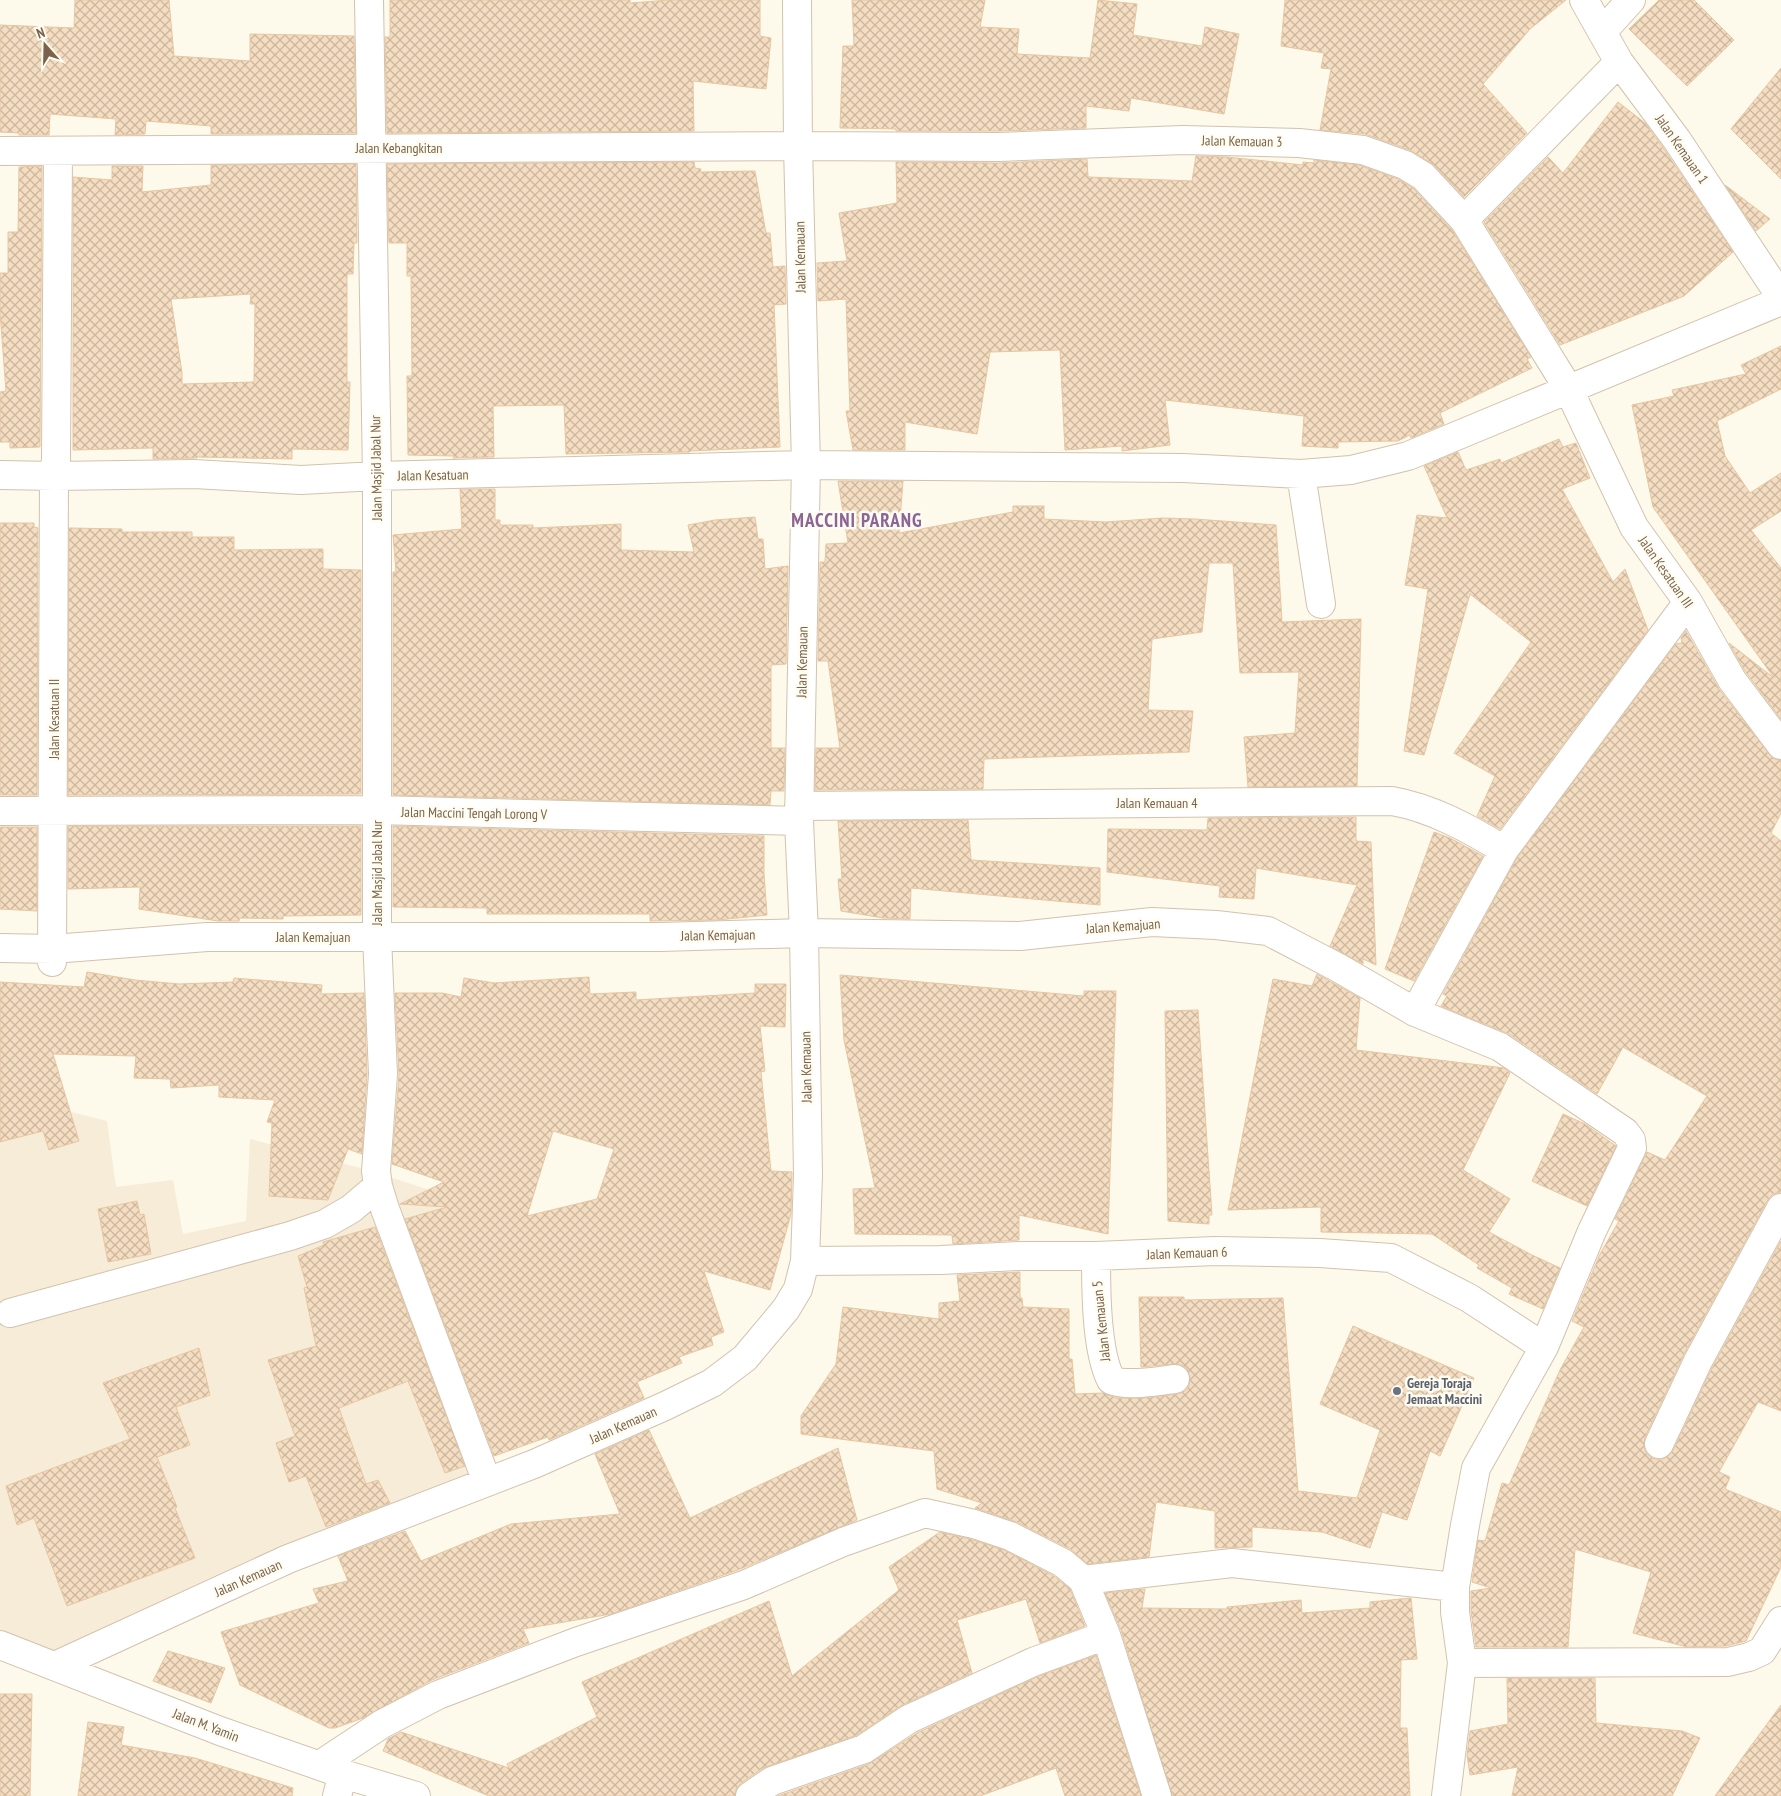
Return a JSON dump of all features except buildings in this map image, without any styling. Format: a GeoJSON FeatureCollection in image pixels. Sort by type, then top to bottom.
{"type":"FeatureCollection","features":[{"type":"Feature","properties":{"kind":"street","name":"Jalan Masjid Jabal Nur"},"geometry":{"type":"LineString","coordinates":[[369,0],[377,476],[377,937],[383,1074],[376,1171],[378,1186],[385,1209],[487,1482]]}},
{"type":"Feature","properties":{"kind":"street","name":"Jalan Kemauan"},"geometry":{"type":"LineString","coordinates":[[55,1666],[288,1560],[569,1449],[665,1406],[712,1382],[745,1358],[786,1309],[798,1289],[805,1261],[808,1176],[804,933],[799,813],[806,465],[798,146],[797,0]]}},
{"type":"Feature","properties":{"kind":"street","name":"Jalan Kemauan 1"},"geometry":{"type":"LineString","coordinates":[[1584,0],[1619,62],[1677,140],[1781,297]]}},
{"type":"Feature","properties":{"kind":"street"},"geometry":{"type":"LineString","coordinates":[[1602,32],[1631,0]]}},
{"type":"Feature","properties":{"kind":"street"},"geometry":{"type":"LineString","coordinates":[[1464,220],[1619,62]]}},
{"type":"Feature","properties":{"kind":"street","name":"Jalan Kemauan 3"},"geometry":{"type":"LineString","coordinates":[[798,146],[999,147],[1183,140],[1299,143],[1363,150],[1404,165],[1423,176],[1464,220],[1568,388]]}},
{"type":"Feature","properties":{"kind":"street","name":"Jalan Kebangkitan"},"geometry":{"type":"LineString","coordinates":[[0,152],[798,146]]}},
{"type":"Feature","properties":{"kind":"street","name":"Jalan Kesatuan II"},"geometry":{"type":"LineString","coordinates":[[53,956],[54,476],[56,449],[58,151]]}},
{"type":"Feature","properties":{"kind":"street","name":"Jalan Kesatuan"},"geometry":{"type":"LineString","coordinates":[[0,475],[194,474],[301,480],[377,476],[806,465],[1183,468],[1301,474],[1351,470],[1408,456],[1781,301]]}},
{"type":"Feature","properties":{"kind":"street","name":"Jalan Kesatuan III"},"geometry":{"type":"LineString","coordinates":[[1568,388],[1634,527],[1688,602],[1732,680],[1781,745]]}},
{"type":"Feature","properties":{"kind":"street"},"geometry":{"type":"LineString","coordinates":[[1301,474],[1321,604]]}},
{"type":"Feature","properties":{"kind":"street"},"geometry":{"type":"LineString","coordinates":[[1415,1012],[1504,850],[1688,602]]}},
{"type":"Feature","properties":{"kind":"street","name":"Jalan Kemauan 4"},"geometry":{"type":"LineString","coordinates":[[799,813],[1392,801],[1418,808],[1469,828],[1504,850]]}},
{"type":"Feature","properties":{"kind":"street","name":"Jalan Maccini Tengah Lorong V"},"geometry":{"type":"LineString","coordinates":[[0,811],[377,810],[799,813]]}},
{"type":"Feature","properties":{"kind":"street","name":"Jalan Kemajuan"},"geometry":{"type":"LineString","coordinates":[[0,948],[53,956],[207,937],[660,937],[804,933],[1020,936],[1152,922],[1216,925],[1268,931],[1338,967],[1415,1012],[1500,1047],[1625,1132],[1631,1140],[1632,1148],[1592,1231],[1544,1348],[1476,1468],[1455,1587],[1454,1612],[1462,1662],[1446,1796]]}},
{"type":"Feature","properties":{"kind":"street"},"geometry":{"type":"LineString","coordinates":[[10,1313],[280,1239],[325,1224],[351,1209],[378,1186]]}},
{"type":"Feature","properties":{"kind":"street"},"geometry":{"type":"LineString","coordinates":[[1659,1444],[1698,1361],[1781,1208]]}},
{"type":"Feature","properties":{"kind":"street","name":"Jalan Kemauan 6"},"geometry":{"type":"LineString","coordinates":[[805,1261],[941,1260],[1215,1251],[1320,1253],[1391,1258],[1469,1298],[1544,1348]]}},
{"type":"Feature","properties":{"kind":"street","name":"Jalan Kemauan 5"},"geometry":{"type":"LineString","coordinates":[[1096,1256],[1096,1290],[1102,1355],[1111,1380],[1116,1382],[1143,1383],[1175,1379]]}},
{"type":"Feature","properties":{"kind":"street"},"geometry":{"type":"LineString","coordinates":[[333,1778],[382,1724],[438,1695],[576,1642],[744,1585],[843,1542],[925,1513],[974,1524],[1010,1536],[1063,1563],[1083,1580],[1106,1635],[1157,1796]]}},
{"type":"Feature","properties":{"kind":"street"},"geometry":{"type":"LineString","coordinates":[[1083,1580],[1232,1563],[1455,1587]]}},
{"type":"Feature","properties":{"kind":"street"},"geometry":{"type":"LineString","coordinates":[[1462,1662],[1728,1662],[1749,1657],[1762,1651],[1781,1621]]}},
{"type":"Feature","properties":{"kind":"street"},"geometry":{"type":"LineString","coordinates":[[750,1796],[772,1781],[864,1749],[908,1719],[1033,1662],[1106,1635]]}},
{"type":"Feature","properties":{"kind":"street","name":"Jalan M. Yamin"},"geometry":{"type":"LineString","coordinates":[[0,1645],[333,1778],[416,1796]]}},
{"type":"Feature","properties":{"kind":"shaded area"},"geometry":{"type":"Polygon","coordinates":[[[0,1094],[107,1121],[116,1187],[173,1180],[183,1234],[246,1221],[250,1139],[368,1170],[500,1213],[612,1361],[456,1404],[484,1490],[196,1586],[47,1657],[0,1637],[0,1094]]]}},
{"type":"Feature","properties":{"kind":"place","name":"Gereja Toraja Jemaat Maccini"},"geometry":{"type":"Point","coordinates":[1397,1391]}},
{"type":"Feature","properties":{"kind":"district","name":"MACCINI PARANG"},"geometry":{"type":"Point","coordinates":[857,520]}}]}
